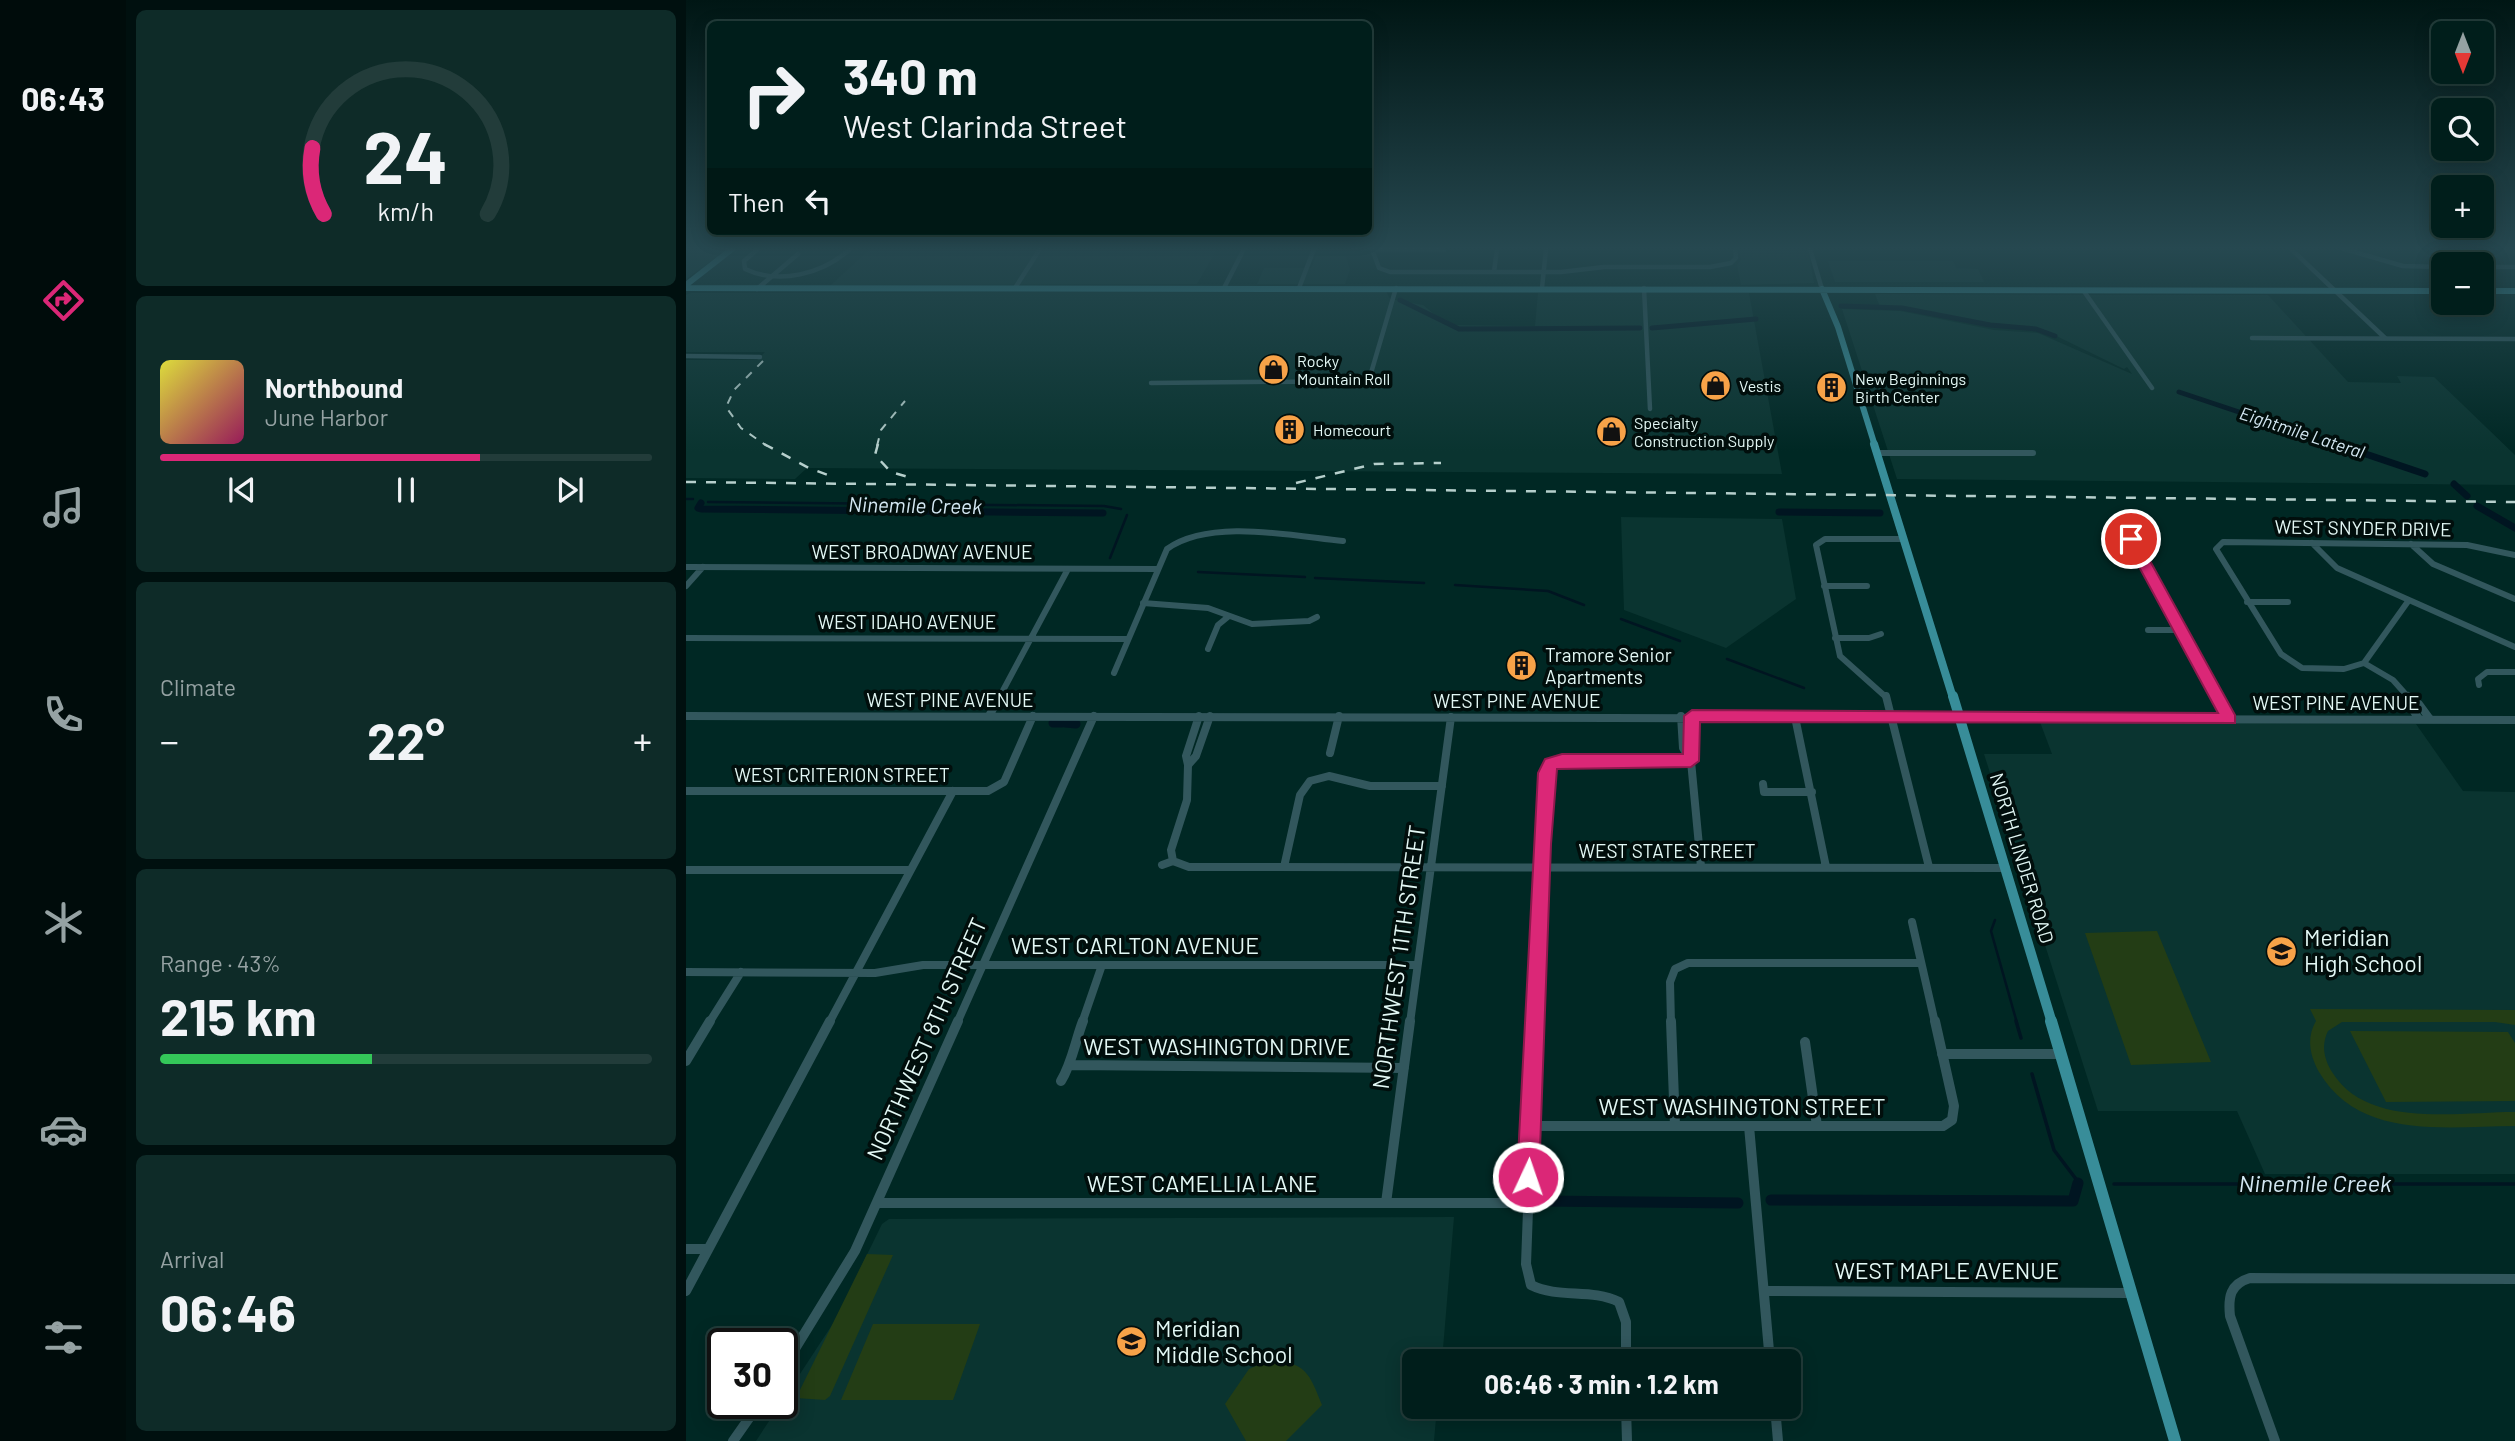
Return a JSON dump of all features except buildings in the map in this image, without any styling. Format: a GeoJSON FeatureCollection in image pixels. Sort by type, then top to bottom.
{"type":"FeatureCollection","features":[{"type":"Feature","properties":{"kind":"main road","name":"NORTH LINDER ROAD"},"geometry":{"type":"LineString","coordinates":[[1833,316],[2006,868],[2129,1293],[2175,1441]]}},
{"type":"Feature","properties":{"kind":"street"},"geometry":{"type":"LineString","coordinates":[[1151,383],[1364,381],[1371,373],[1388,316]]}},
{"type":"Feature","properties":{"kind":"street"},"geometry":{"type":"LineString","coordinates":[[1645,316],[1650,409]]}},
{"type":"Feature","properties":{"kind":"street"},"geometry":{"type":"LineString","coordinates":[[2102,316],[2152,388]]}},
{"type":"Feature","properties":{"kind":"street"},"geometry":{"type":"LineString","coordinates":[[2361,316],[2385,338]]}},
{"type":"Feature","properties":{"kind":"street"},"geometry":{"type":"LineString","coordinates":[[2252,338],[2515,339]]}},
{"type":"Feature","properties":{"kind":"street"},"geometry":{"type":"LineString","coordinates":[[686,356],[760,357]]}},
{"type":"Feature","properties":{"kind":"street"},"geometry":{"type":"LineString","coordinates":[[1877,453],[2033,453]]}},
{"type":"Feature","properties":{"kind":"street"},"geometry":{"type":"LineString","coordinates":[[1114,673],[1167,549],[1180,538],[1208,531],[1343,541]]}},
{"type":"Feature","properties":{"kind":"street"},"geometry":{"type":"LineString","coordinates":[[1904,539],[1832,538],[1820,542],[1816,550],[1835,638],[1846,667],[1884,688],[1928,867]]}},
{"type":"Feature","properties":{"kind":"street"},"geometry":{"type":"LineString","coordinates":[[2131,539],[2229,719]]}},
{"type":"Feature","properties":{"kind":"street","name":"WEST SNYDER DRIVE"},"geometry":{"type":"LineString","coordinates":[[2247,602],[2217,554],[2218,545],[2223,542],[2474,545],[2512,554]]}},
{"type":"Feature","properties":{"kind":"street"},"geometry":{"type":"LineString","coordinates":[[2312,543],[2324,558],[2337,568],[2515,647]]}},
{"type":"Feature","properties":{"kind":"street"},"geometry":{"type":"LineString","coordinates":[[2411,544],[2434,564],[2515,599]]}},
{"type":"Feature","properties":{"kind":"street","name":"WEST BROADWAY AVENUE"},"geometry":{"type":"LineString","coordinates":[[686,567],[1158,569]]}},
{"type":"Feature","properties":{"kind":"street"},"geometry":{"type":"LineString","coordinates":[[686,586],[702,567]]}},
{"type":"Feature","properties":{"kind":"street"},"geometry":{"type":"LineString","coordinates":[[989,716],[1068,569]]}},
{"type":"Feature","properties":{"kind":"street"},"geometry":{"type":"LineString","coordinates":[[1824,586],[1867,586]]}},
{"type":"Feature","properties":{"kind":"street"},"geometry":{"type":"LineString","coordinates":[[2247,602],[2281,654],[2295,665],[2311,669],[2344,669],[2364,663],[2409,600]]}},
{"type":"Feature","properties":{"kind":"street"},"geometry":{"type":"LineString","coordinates":[[2247,602],[2288,602]]}},
{"type":"Feature","properties":{"kind":"street"},"geometry":{"type":"LineString","coordinates":[[1143,603],[1208,608],[1252,624],[1309,621],[1317,617]]}},
{"type":"Feature","properties":{"kind":"street"},"geometry":{"type":"LineString","coordinates":[[1208,649],[1218,625],[1229,615]]}},
{"type":"Feature","properties":{"kind":"street"},"geometry":{"type":"LineString","coordinates":[[2148,629],[2180,630]]}},
{"type":"Feature","properties":{"kind":"street"},"geometry":{"type":"LineString","coordinates":[[1835,638],[1869,638],[1881,634]]}},
{"type":"Feature","properties":{"kind":"street","name":"WEST IDAHO AVENUE"},"geometry":{"type":"LineString","coordinates":[[686,638],[1128,639]]}},
{"type":"Feature","properties":{"kind":"street"},"geometry":{"type":"LineString","coordinates":[[2364,663],[2393,680],[2410,699],[2419,704],[2430,719]]}},
{"type":"Feature","properties":{"kind":"street"},"geometry":{"type":"LineString","coordinates":[[2479,685],[2481,675],[2515,672]]}},
{"type":"Feature","properties":{"kind":"street"},"geometry":{"type":"LineString","coordinates":[[2410,699],[2409,704],[2419,719]]}},
{"type":"Feature","properties":{"kind":"street","name":"WEST PINE AVENUE"},"geometry":{"type":"LineString","coordinates":[[686,716],[1692,716],[2515,720]]}},
{"type":"Feature","properties":{"kind":"street","name":"WEST CRITERION STREET"},"geometry":{"type":"LineString","coordinates":[[686,791],[953,791],[998,788],[1027,735],[1033,716]]}},
{"type":"Feature","properties":{"kind":"street","name":"NORTHWEST 8TH STREET"},"geometry":{"type":"LineString","coordinates":[[798,1345],[835,1288],[877,1203],[1094,716]]}},
{"type":"Feature","properties":{"kind":"street"},"geometry":{"type":"LineString","coordinates":[[1162,865],[1173,861],[1171,850],[1186,800],[1186,756],[1199,716]]}},
{"type":"Feature","properties":{"kind":"street"},"geometry":{"type":"LineString","coordinates":[[1188,765],[1196,756],[1210,716]]}},
{"type":"Feature","properties":{"kind":"street"},"geometry":{"type":"LineString","coordinates":[[1330,753],[1339,716]]}},
{"type":"Feature","properties":{"kind":"street"},"geometry":{"type":"LineString","coordinates":[[1681,716],[1683,748],[1691,761]]}},
{"type":"Feature","properties":{"kind":"street"},"geometry":{"type":"LineString","coordinates":[[1692,716],[1691,761],[1701,867]]}},
{"type":"Feature","properties":{"kind":"street","name":"NORTHWEST 11TH STREET"},"geometry":{"type":"LineString","coordinates":[[1386,1203],[1451,717]]}},
{"type":"Feature","properties":{"kind":"street"},"geometry":{"type":"LineString","coordinates":[[1795,717],[1826,867]]}},
{"type":"Feature","properties":{"kind":"street"},"geometry":{"type":"LineString","coordinates":[[1626,1349],[1626,1322],[1619,1302],[1601,1293],[1549,1293],[1531,1285],[1526,1264],[1546,773],[1551,764],[1562,761],[1691,761]]}},
{"type":"Feature","properties":{"kind":"street"},"geometry":{"type":"LineString","coordinates":[[1284,867],[1300,795],[1311,781],[1329,776],[1370,786],[1441,786]]}},
{"type":"Feature","properties":{"kind":"street"},"geometry":{"type":"LineString","coordinates":[[1763,785],[1764,792],[1812,792]]}},
{"type":"Feature","properties":{"kind":"street"},"geometry":{"type":"LineString","coordinates":[[686,1291],[953,791]]}},
{"type":"Feature","properties":{"kind":"street","name":"WEST STATE STREET"},"geometry":{"type":"LineString","coordinates":[[1173,861],[1189,867],[2006,868]]}},
{"type":"Feature","properties":{"kind":"street"},"geometry":{"type":"LineString","coordinates":[[686,870],[911,870]]}},
{"type":"Feature","properties":{"kind":"street"},"geometry":{"type":"LineString","coordinates":[[1912,922],[1942,1055],[2059,1055]]}},
{"type":"Feature","properties":{"kind":"street"},"geometry":{"type":"LineString","coordinates":[[1675,1126],[1670,982],[1675,969],[1688,963],[1921,963]]}},
{"type":"Feature","properties":{"kind":"street","name":"WEST CARLTON AVENUE"},"geometry":{"type":"LineString","coordinates":[[686,972],[892,971],[923,965],[1417,965]]}},
{"type":"Feature","properties":{"kind":"street"},"geometry":{"type":"LineString","coordinates":[[1061,1081],[1071,1065],[1071,1055],[1102,965]]}},
{"type":"Feature","properties":{"kind":"street"},"geometry":{"type":"LineString","coordinates":[[686,1060],[741,972]]}},
{"type":"Feature","properties":{"kind":"street"},"geometry":{"type":"LineString","coordinates":[[1805,1042],[1817,1126]]}},
{"type":"Feature","properties":{"kind":"street","name":"WEST WASHINGTON STREET"},"geometry":{"type":"LineString","coordinates":[[1531,1126],[1942,1126],[1952,1119],[1954,1106],[1942,1055]]}},
{"type":"Feature","properties":{"kind":"street","name":"WEST WASHINGTON DRIVE"},"geometry":{"type":"LineString","coordinates":[[1071,1065],[1404,1068]]}},
{"type":"Feature","properties":{"kind":"street"},"geometry":{"type":"LineString","coordinates":[[1749,1126],[1769,1349]]}},
{"type":"Feature","properties":{"kind":"street","name":"WEST CAMELLIA LANE"},"geometry":{"type":"LineString","coordinates":[[877,1203],[1527,1203]]}},
{"type":"Feature","properties":{"kind":"street"},"geometry":{"type":"LineString","coordinates":[[686,1249],[708,1249]]}},
{"type":"Feature","properties":{"kind":"street"},"geometry":{"type":"LineString","coordinates":[[2275,1441],[2230,1316],[2227,1300],[2230,1288],[2238,1280],[2515,1279]]}},
{"type":"Feature","properties":{"kind":"street","name":"WEST MAPLE AVENUE"},"geometry":{"type":"LineString","coordinates":[[1764,1291],[2129,1293]]}},
{"type":"Feature","properties":{"kind":"street"},"geometry":{"type":"LineString","coordinates":[[733,1441],[748,1419]]}},
{"type":"Feature","properties":{"kind":"street"},"geometry":{"type":"LineString","coordinates":[[1626,1419],[1627,1441]]}},
{"type":"Feature","properties":{"kind":"street"},"geometry":{"type":"LineString","coordinates":[[1776,1419],[1778,1441]]}},
{"type":"Feature","properties":{"kind":"shaded area"},"geometry":{"type":"Polygon","coordinates":[[[686,316],[1437,316],[1455,325],[1535,326],[1536,316],[1753,316],[1782,474],[807,468],[795,479],[686,478],[686,360],[757,360],[765,352],[686,352],[686,316]]]}},
{"type":"Feature","properties":{"kind":"shaded area"},"geometry":{"type":"Polygon","coordinates":[[[1844,316],[1926,316],[1994,330],[2038,333],[2132,374],[2127,367],[2124,369],[2042,329],[1950,316],[2288,316],[2348,382],[2401,383],[2397,376],[2434,377],[2515,455],[2515,485],[1897,479],[1844,316]]]}},
{"type":"Feature","properties":{"kind":"shaded area"},"geometry":{"type":"Polygon","coordinates":[[[1621,517],[1782,519],[1796,599],[1726,648],[1624,610],[1621,517]]]}},
{"type":"Feature","properties":{"kind":"shaded area","name":"Meridian High School"},"geometry":{"type":"Polygon","coordinates":[[[2040,722],[2416,724],[2463,791],[2515,792],[2515,1174],[2265,1174],[2237,1111],[2098,1111],[1984,754],[2052,754],[2040,722]]]}},
{"type":"Feature","properties":{"kind":"shaded area","name":"Meridian Middle School"},"geometry":{"type":"Polygon","coordinates":[[[1454,1217],[1443,1349],[1402,1349],[1402,1419],[1436,1419],[1434,1441],[756,1441],[770,1419],[798,1419],[798,1377],[834,1322],[882,1224],[889,1219],[1454,1217]]]}},
{"type":"Feature","properties":{"kind":"green space"},"geometry":{"type":"Polygon","coordinates":[[[2157,931],[2211,1062],[2131,1065],[2085,933],[2157,931]]]}},
{"type":"Feature","properties":{"kind":"green space"},"geometry":{"type":"Polygon","coordinates":[[[2310,1009],[2515,1010],[2515,1025],[2495,1022],[2342,1022],[2328,1031],[2324,1047],[2332,1072],[2348,1090],[2367,1102],[2390,1110],[2415,1113],[2515,1112],[2515,1126],[2407,1125],[2357,1110],[2336,1094],[2316,1066],[2310,1040],[2316,1021],[2310,1009]]]}},
{"type":"Feature","properties":{"kind":"green space"},"geometry":{"type":"Polygon","coordinates":[[[2350,1031],[2508,1032],[2515,1043],[2515,1101],[2386,1102],[2350,1031]]]}},
{"type":"Feature","properties":{"kind":"green space"},"geometry":{"type":"Polygon","coordinates":[[[867,1254],[893,1255],[830,1396],[825,1400],[798,1398],[867,1254]]]}},
{"type":"Feature","properties":{"kind":"green space"},"geometry":{"type":"Polygon","coordinates":[[[873,1324],[980,1324],[953,1400],[841,1400],[873,1324]]]}},
{"type":"Feature","properties":{"kind":"green space"},"geometry":{"type":"Polygon","coordinates":[[[1267,1361],[1298,1366],[1309,1377],[1322,1405],[1286,1441],[1246,1441],[1225,1404],[1249,1369],[1267,1361]]]}},
{"type":"Feature","properties":{"kind":"waterway","name":"Eightmile Lateral"},"geometry":{"type":"LineString","coordinates":[[1433,316],[1459,329],[1640,328]]}},
{"type":"Feature","properties":{"kind":"waterway","name":"Eightmile Lateral"},"geometry":{"type":"LineString","coordinates":[[1945,316],[1990,325],[2036,329],[2055,336]]}},
{"type":"Feature","properties":{"kind":"waterway","name":"Eightmile Lateral"},"geometry":{"type":"LineString","coordinates":[[1652,328],[1756,319]]}},
{"type":"Feature","properties":{"kind":"waterway","name":"Eightmile Lateral"},"geometry":{"type":"LineString","coordinates":[[2179,392],[2341,446]]}},
{"type":"Feature","properties":{"kind":"waterway","name":"Eightmile Lateral"},"geometry":{"type":"LineString","coordinates":[[2336,444],[2425,474]]}},
{"type":"Feature","properties":{"kind":"waterway","name":"Eightmile Lateral"},"geometry":{"type":"LineString","coordinates":[[2454,484],[2467,496]]}},
{"type":"Feature","properties":{"kind":"waterway"},"geometry":{"type":"LineString","coordinates":[[686,499],[693,499]]}},
{"type":"Feature","properties":{"kind":"waterway","name":"Ninemile Creek"},"geometry":{"type":"LineString","coordinates":[[708,502],[1104,506],[1121,509]]}},
{"type":"Feature","properties":{"kind":"waterway"},"geometry":{"type":"LineString","coordinates":[[701,503],[698,508],[702,509],[1103,513]]}},
{"type":"Feature","properties":{"kind":"waterway","name":"Eightmile Lateral"},"geometry":{"type":"LineString","coordinates":[[2477,506],[2515,528]]}},
{"type":"Feature","properties":{"kind":"waterway"},"geometry":{"type":"LineString","coordinates":[[1779,512],[1880,513]]}},
{"type":"Feature","properties":{"kind":"waterway","name":"Ninemile Creek"},"geometry":{"type":"LineString","coordinates":[[1110,558],[1127,515]]}},
{"type":"Feature","properties":{"kind":"waterway","name":"Ninemile Creek"},"geometry":{"type":"LineString","coordinates":[[1198,572],[1305,577]]}},
{"type":"Feature","properties":{"kind":"waterway","name":"Ninemile Creek"},"geometry":{"type":"LineString","coordinates":[[1315,578],[1424,583]]}},
{"type":"Feature","properties":{"kind":"waterway","name":"Ninemile Creek"},"geometry":{"type":"LineString","coordinates":[[1455,585],[1548,591],[1584,605]]}},
{"type":"Feature","properties":{"kind":"waterway","name":"Ninemile Creek"},"geometry":{"type":"LineString","coordinates":[[1621,619],[1680,641]]}},
{"type":"Feature","properties":{"kind":"waterway","name":"Ninemile Creek"},"geometry":{"type":"LineString","coordinates":[[1727,659],[1804,688]]}},
{"type":"Feature","properties":{"kind":"waterway"},"geometry":{"type":"LineString","coordinates":[[1053,723],[1062,723]]}},
{"type":"Feature","properties":{"kind":"waterway"},"geometry":{"type":"LineString","coordinates":[[1065,723],[1076,724]]}},
{"type":"Feature","properties":{"kind":"waterway","name":"Ninemile Creek"},"geometry":{"type":"LineString","coordinates":[[1995,920],[1991,931],[2017,1023]]}},
{"type":"Feature","properties":{"kind":"waterway","name":"Ninemile Creek"},"geometry":{"type":"LineString","coordinates":[[2016,1021],[2021,1038]]}},
{"type":"Feature","properties":{"kind":"waterway","name":"Ninemile Creek"},"geometry":{"type":"LineString","coordinates":[[2032,1074],[2054,1150],[2079,1183]]}},
{"type":"Feature","properties":{"kind":"waterway"},"geometry":{"type":"LineString","coordinates":[[1771,1200],[2073,1201],[2078,1183]]}},
{"type":"Feature","properties":{"kind":"waterway","name":"Ninemile Creek"},"geometry":{"type":"LineString","coordinates":[[2114,1184],[2515,1184]]}},
{"type":"Feature","properties":{"kind":"waterway"},"geometry":{"type":"LineString","coordinates":[[1540,1201],[1738,1203]]}},
{"type":"Feature","properties":{"kind":"railway"},"geometry":{"type":"LineString","coordinates":[[763,361],[734,390],[726,407],[741,428],[764,444]]}},
{"type":"Feature","properties":{"kind":"railway"},"geometry":{"type":"LineString","coordinates":[[877,446],[881,430],[905,401]]}},
{"type":"Feature","properties":{"kind":"railway"},"geometry":{"type":"LineString","coordinates":[[764,444],[809,468],[836,478]]}},
{"type":"Feature","properties":{"kind":"railway"},"geometry":{"type":"LineString","coordinates":[[878,444],[875,455],[891,472],[915,479]]}},
{"type":"Feature","properties":{"kind":"railway"},"geometry":{"type":"LineString","coordinates":[[1296,483],[1374,464],[1441,463]]}},
{"type":"Feature","properties":{"kind":"railway"},"geometry":{"type":"LineString","coordinates":[[686,482],[2515,502]]}},
{"type":"Feature","properties":{"kind":"place","name":"Rocky Mountain Roll"},"geometry":{"type":"Point","coordinates":[1274,370]}},
{"type":"Feature","properties":{"kind":"place","name":"Vestis"},"geometry":{"type":"Point","coordinates":[1716,386]}},
{"type":"Feature","properties":{"kind":"place","name":"New Beginnings Birth Center"},"geometry":{"type":"Point","coordinates":[1832,388]}},
{"type":"Feature","properties":{"kind":"place","name":"Homecourt"},"geometry":{"type":"Point","coordinates":[1290,430]}},
{"type":"Feature","properties":{"kind":"place","name":"Specialty Construction Supply"},"geometry":{"type":"Point","coordinates":[1611,432]}},
{"type":"Feature","properties":{"kind":"place","name":"Tramore Senior Apartments"},"geometry":{"type":"Point","coordinates":[1522,666]}},
{"type":"Feature","properties":{"kind":"place","name":"Meridian High School"},"geometry":{"type":"Point","coordinates":[2281,951]}},
{"type":"Feature","properties":{"kind":"place","name":"Meridian Middle School"},"geometry":{"type":"Point","coordinates":[1132,1342]}},
{"type":"Feature","properties":{"kind":"route"},"geometry":{"type":"LineString","coordinates":[[1528,1177],[1542,844],[1546,773],[1551,764],[1562,761],[1691,761],[1692,716],[2229,719],[2131,539]]}}]}
